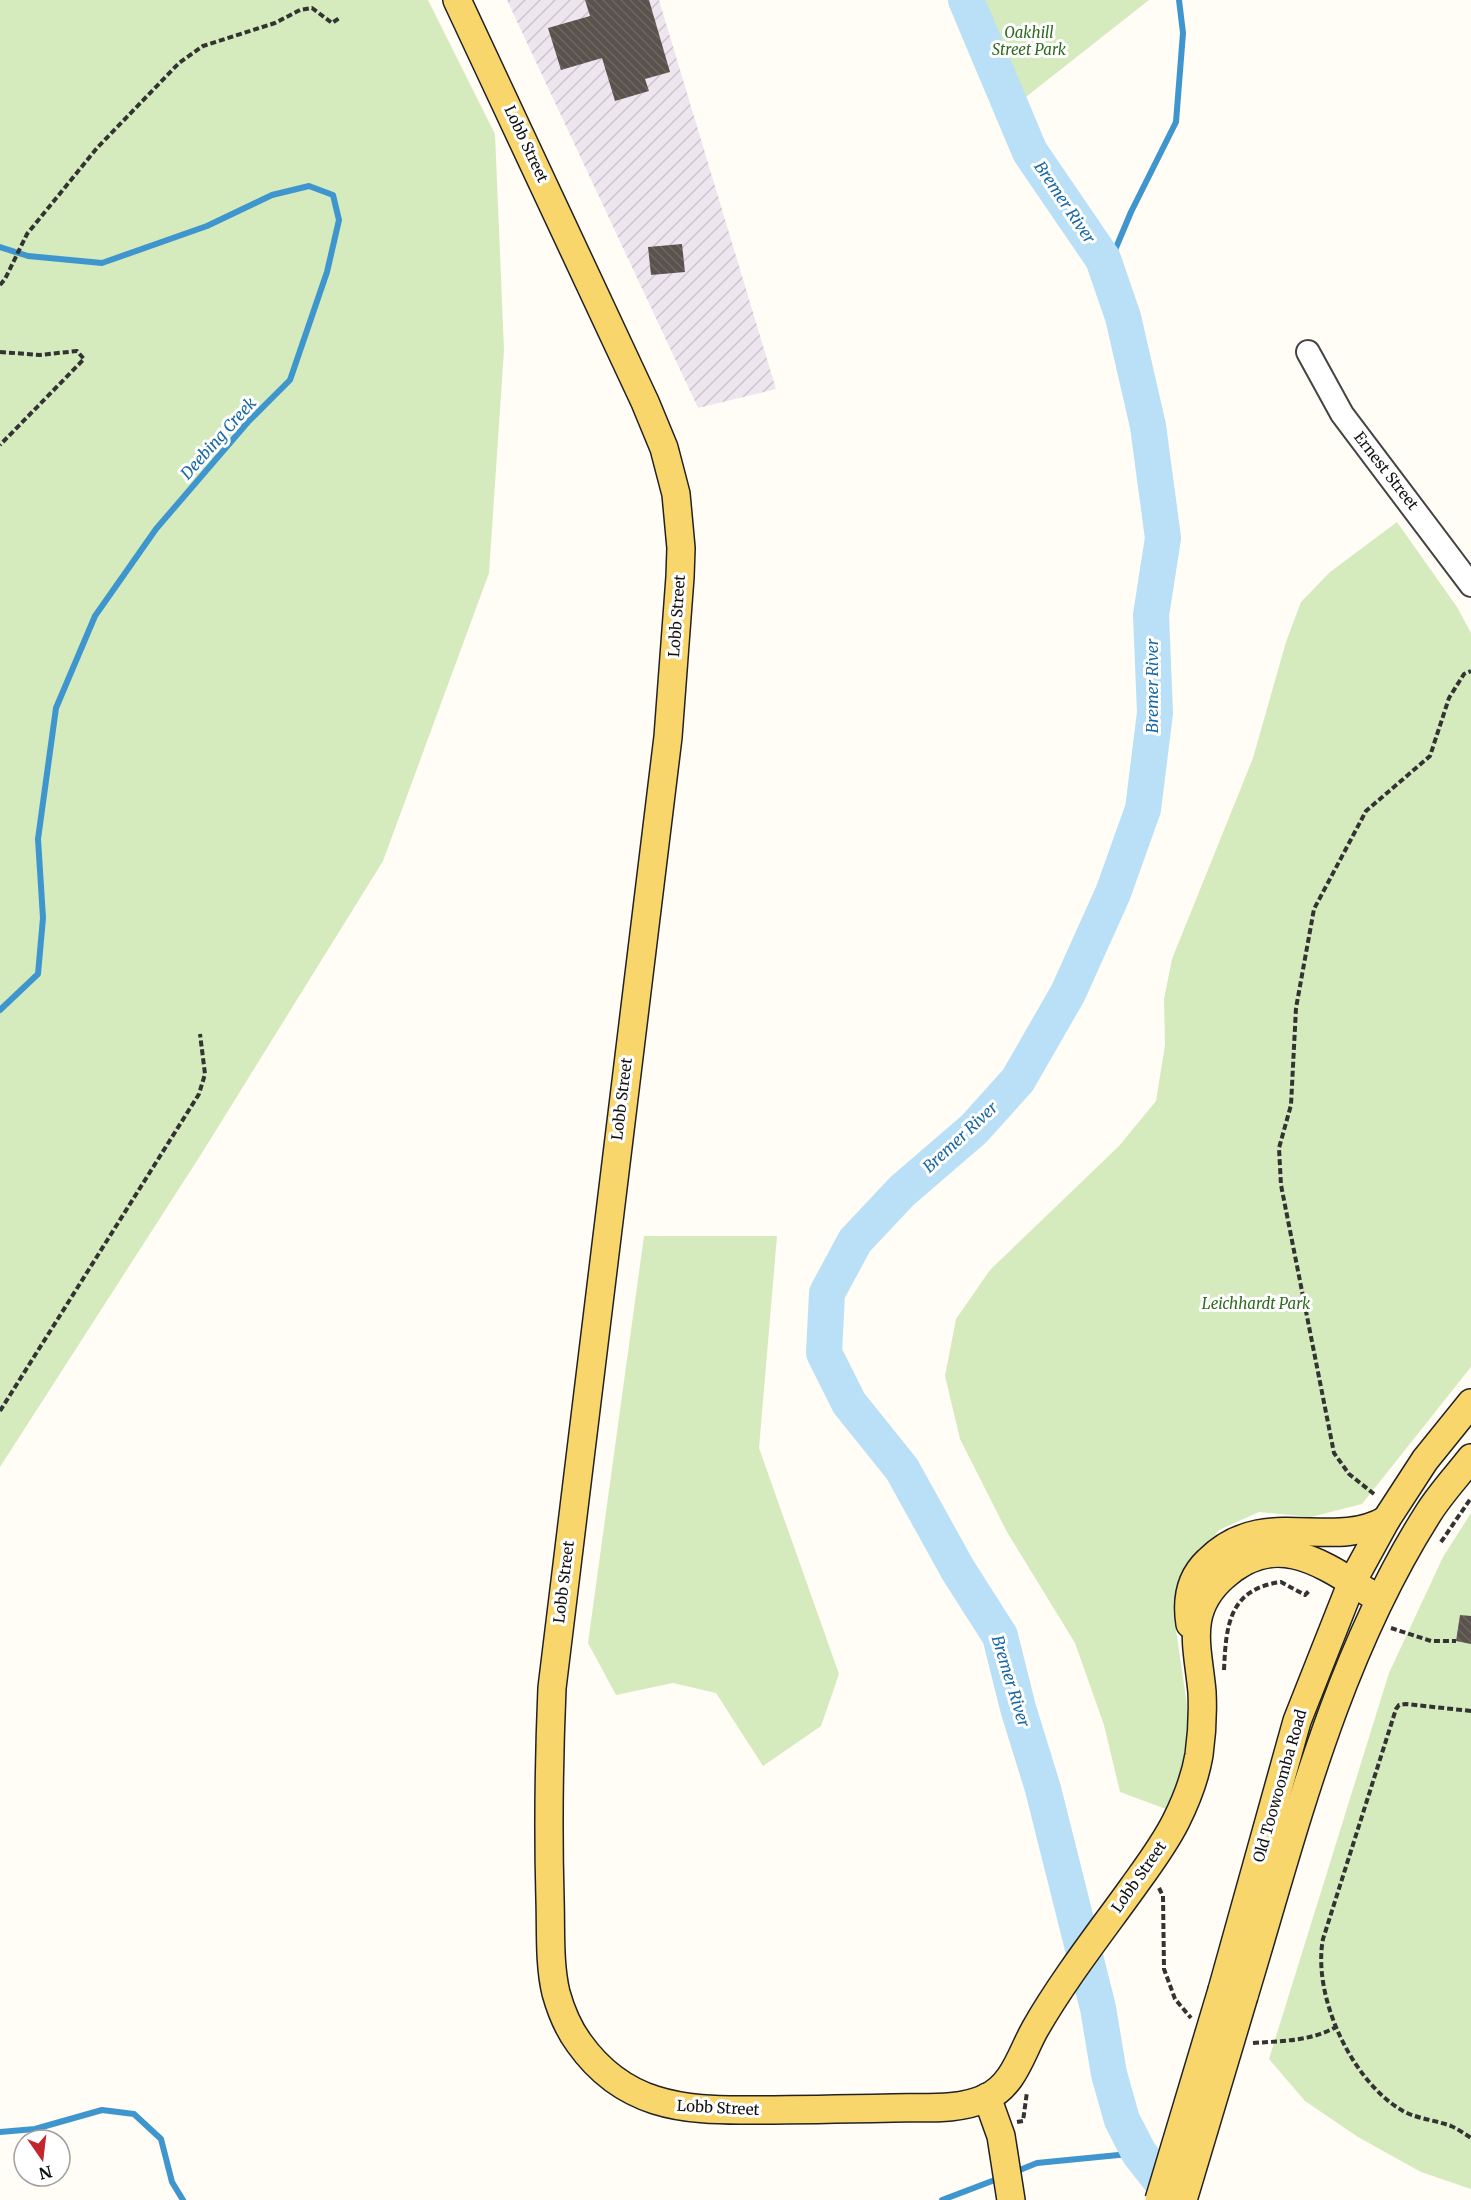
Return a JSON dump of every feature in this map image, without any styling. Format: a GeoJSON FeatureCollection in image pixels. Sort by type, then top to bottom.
{"type":"FeatureCollection","features":[{"type":"Feature","properties":{"kind":"main road","name":"Lobb Street"},"geometry":{"type":"LineString","coordinates":[[457,0],[636,380],[664,448],[680,520],[680,576],[668,736],[552,1688],[548,1815],[556,1991],[569,2030],[592,2063],[625,2089],[667,2105],[744,2110],[951,2106],[987,2097],[999,2089],[1013,2074],[1043,2016],[1175,1823],[1191,1786],[1199,1756],[1202,1723],[1196,1627],[1205,1600],[1221,1578],[1245,1562],[1275,1554],[1302,1556],[1322,1562],[1379,1599]]}},
{"type":"Feature","properties":{"kind":"main road","name":"Old Toowoomba Road"},"geometry":{"type":"LineString","coordinates":[[1183,2200],[1297,1721],[1352,1582],[1386,1520],[1425,1460],[1471,1403]]}},
{"type":"Feature","properties":{"kind":"main road","name":"Old Toowoomba Road"},"geometry":{"type":"LineString","coordinates":[[1159,2200],[1324,1733],[1379,1599],[1430,1510],[1471,1458]]}},
{"type":"Feature","properties":{"kind":"main road"},"geometry":{"type":"LineString","coordinates":[[1196,1654],[1188,1611],[1190,1588],[1200,1569],[1222,1549],[1262,1533],[1291,1530],[1356,1531],[1386,1520]]}},
{"type":"Feature","properties":{"kind":"main road"},"geometry":{"type":"LineString","coordinates":[[987,2097],[1001,2136],[1011,2200]]}},
{"type":"Feature","properties":{"kind":"street","name":"Ernest Street"},"geometry":{"type":"LineString","coordinates":[[1308,352],[1342,414],[1471,585]]}},
{"type":"Feature","properties":{"kind":"path"},"geometry":{"type":"LineString","coordinates":[[309,0],[312,8],[332,23],[341,17]]}},
{"type":"Feature","properties":{"kind":"path"},"geometry":{"type":"LineString","coordinates":[[0,285],[27,234],[97,148],[179,63],[203,46],[275,23],[300,10],[312,8]]}},
{"type":"Feature","properties":{"kind":"path"},"geometry":{"type":"LineString","coordinates":[[0,352],[40,355],[77,351],[84,359],[0,445]]}},
{"type":"Feature","properties":{"kind":"path"},"geometry":{"type":"LineString","coordinates":[[1374,1494],[1349,1474],[1334,1453],[1281,1185],[1279,1148],[1291,1105],[1296,1008],[1314,909],[1366,812],[1430,756],[1449,698],[1464,674],[1471,671]]}},
{"type":"Feature","properties":{"kind":"path"},"geometry":{"type":"LineString","coordinates":[[0,1411],[199,1094],[205,1074],[200,1034]]}},
{"type":"Feature","properties":{"kind":"path"},"geometry":{"type":"LineString","coordinates":[[1391,1628],[1431,1641],[1456,1641]]}},
{"type":"Feature","properties":{"kind":"path"},"geometry":{"type":"LineString","coordinates":[[1471,1711],[1406,1704],[1396,1709],[1323,1939],[1320,1961],[1336,2027],[1361,2071],[1396,2107],[1416,2117],[1452,2127],[1471,2138]]}},
{"type":"Feature","properties":{"kind":"shaded area"},"geometry":{"type":"Polygon","coordinates":[[[507,0],[659,0],[776,389],[698,408],[507,0]]]}},
{"type":"Feature","properties":{"kind":"green space"},"geometry":{"type":"Polygon","coordinates":[[[0,0],[428,0],[495,134],[504,350],[489,573],[383,861],[200,1156],[0,1467],[0,0]]]}},
{"type":"Feature","properties":{"kind":"green space","name":"Oakhill Street Park"},"geometry":{"type":"Polygon","coordinates":[[[966,0],[1149,0],[1012,108],[966,0]]]}},
{"type":"Feature","properties":{"kind":"green space","name":"Leichhardt Park"},"geometry":{"type":"Polygon","coordinates":[[[1397,522],[1457,607],[1471,633],[1471,1367],[1362,1504],[1311,1517],[1259,1512],[1219,1530],[1191,1564],[1177,1590],[1174,1616],[1189,1719],[1182,1769],[1166,1809],[1120,1792],[1104,1725],[1075,1643],[1007,1532],[960,1439],[945,1376],[956,1319],[990,1270],[1119,1146],[1156,1101],[1165,1045],[1164,999],[1172,959],[1253,758],[1286,642],[1301,602],[1330,572],[1397,522]]]}},
{"type":"Feature","properties":{"kind":"green space"},"geometry":{"type":"Polygon","coordinates":[[[644,1236],[777,1236],[759,1448],[839,1674],[821,1726],[763,1766],[716,1693],[673,1683],[616,1695],[588,1643],[644,1236]]]}},
{"type":"Feature","properties":{"kind":"green space"},"geometry":{"type":"Polygon","coordinates":[[[1471,1513],[1471,2189],[1421,2172],[1358,2137],[1305,2101],[1269,2059],[1389,1673],[1443,1557],[1471,1513]]]}},
{"type":"Feature","properties":{"kind":"building"},"geometry":{"type":"Polygon","coordinates":[[[585,0],[649,0],[670,72],[645,79],[649,91],[615,101],[602,58],[561,70],[548,28],[590,16],[585,0]]]}},
{"type":"Feature","properties":{"kind":"building"},"geometry":{"type":"Polygon","coordinates":[[[682,244],[685,272],[651,275],[648,247],[682,244]]]}},
{"type":"Feature","properties":{"kind":"building"},"geometry":{"type":"Polygon","coordinates":[[[1460,1615],[1471,1616],[1471,1644],[1456,1641],[1460,1615]]]}},
{"type":"Feature","properties":{"kind":"waterway","name":"Bremer River"},"geometry":{"type":"LineString","coordinates":[[966,0],[1030,152],[1103,259],[1123,317],[1148,426],[1163,538],[1151,615],[1155,713],[1143,809],[1113,893],[1068,993],[1018,1080],[974,1129],[902,1191],[855,1241],[827,1293],[824,1353],[849,1403],[902,1469],[958,1570],[1000,1636],[1018,1708],[1043,1789],[1098,2008],[1109,2074],[1122,2120],[1139,2153],[1176,2200]]}},
{"type":"Feature","properties":{"kind":"waterway"},"geometry":{"type":"LineString","coordinates":[[1107,269],[1131,212],[1176,122],[1183,33],[1179,0]]}},
{"type":"Feature","properties":{"kind":"waterway","name":"Deebing Creek"},"geometry":{"type":"LineString","coordinates":[[0,247],[28,256],[102,263],[207,226],[272,195],[309,186],[333,195],[339,220],[327,272],[290,380],[248,422],[156,529],[95,616],[56,708],[38,839],[43,918],[38,974],[0,1010]]}},
{"type":"Feature","properties":{"kind":"waterway","name":"Deebing Creek"},"geometry":{"type":"LineString","coordinates":[[0,2132],[35,2129],[102,2110],[134,2114],[161,2139],[172,2182],[183,2200]]}},
{"type":"Feature","properties":{"kind":"waterway","name":"Deebing Creek"},"geometry":{"type":"LineString","coordinates":[[1012,2173],[1037,2163],[1139,2153]]}},
{"type":"Feature","properties":{"kind":"waterway","name":"Deebing Creek"},"geometry":{"type":"LineString","coordinates":[[942,2200],[1000,2178]]}}]}
